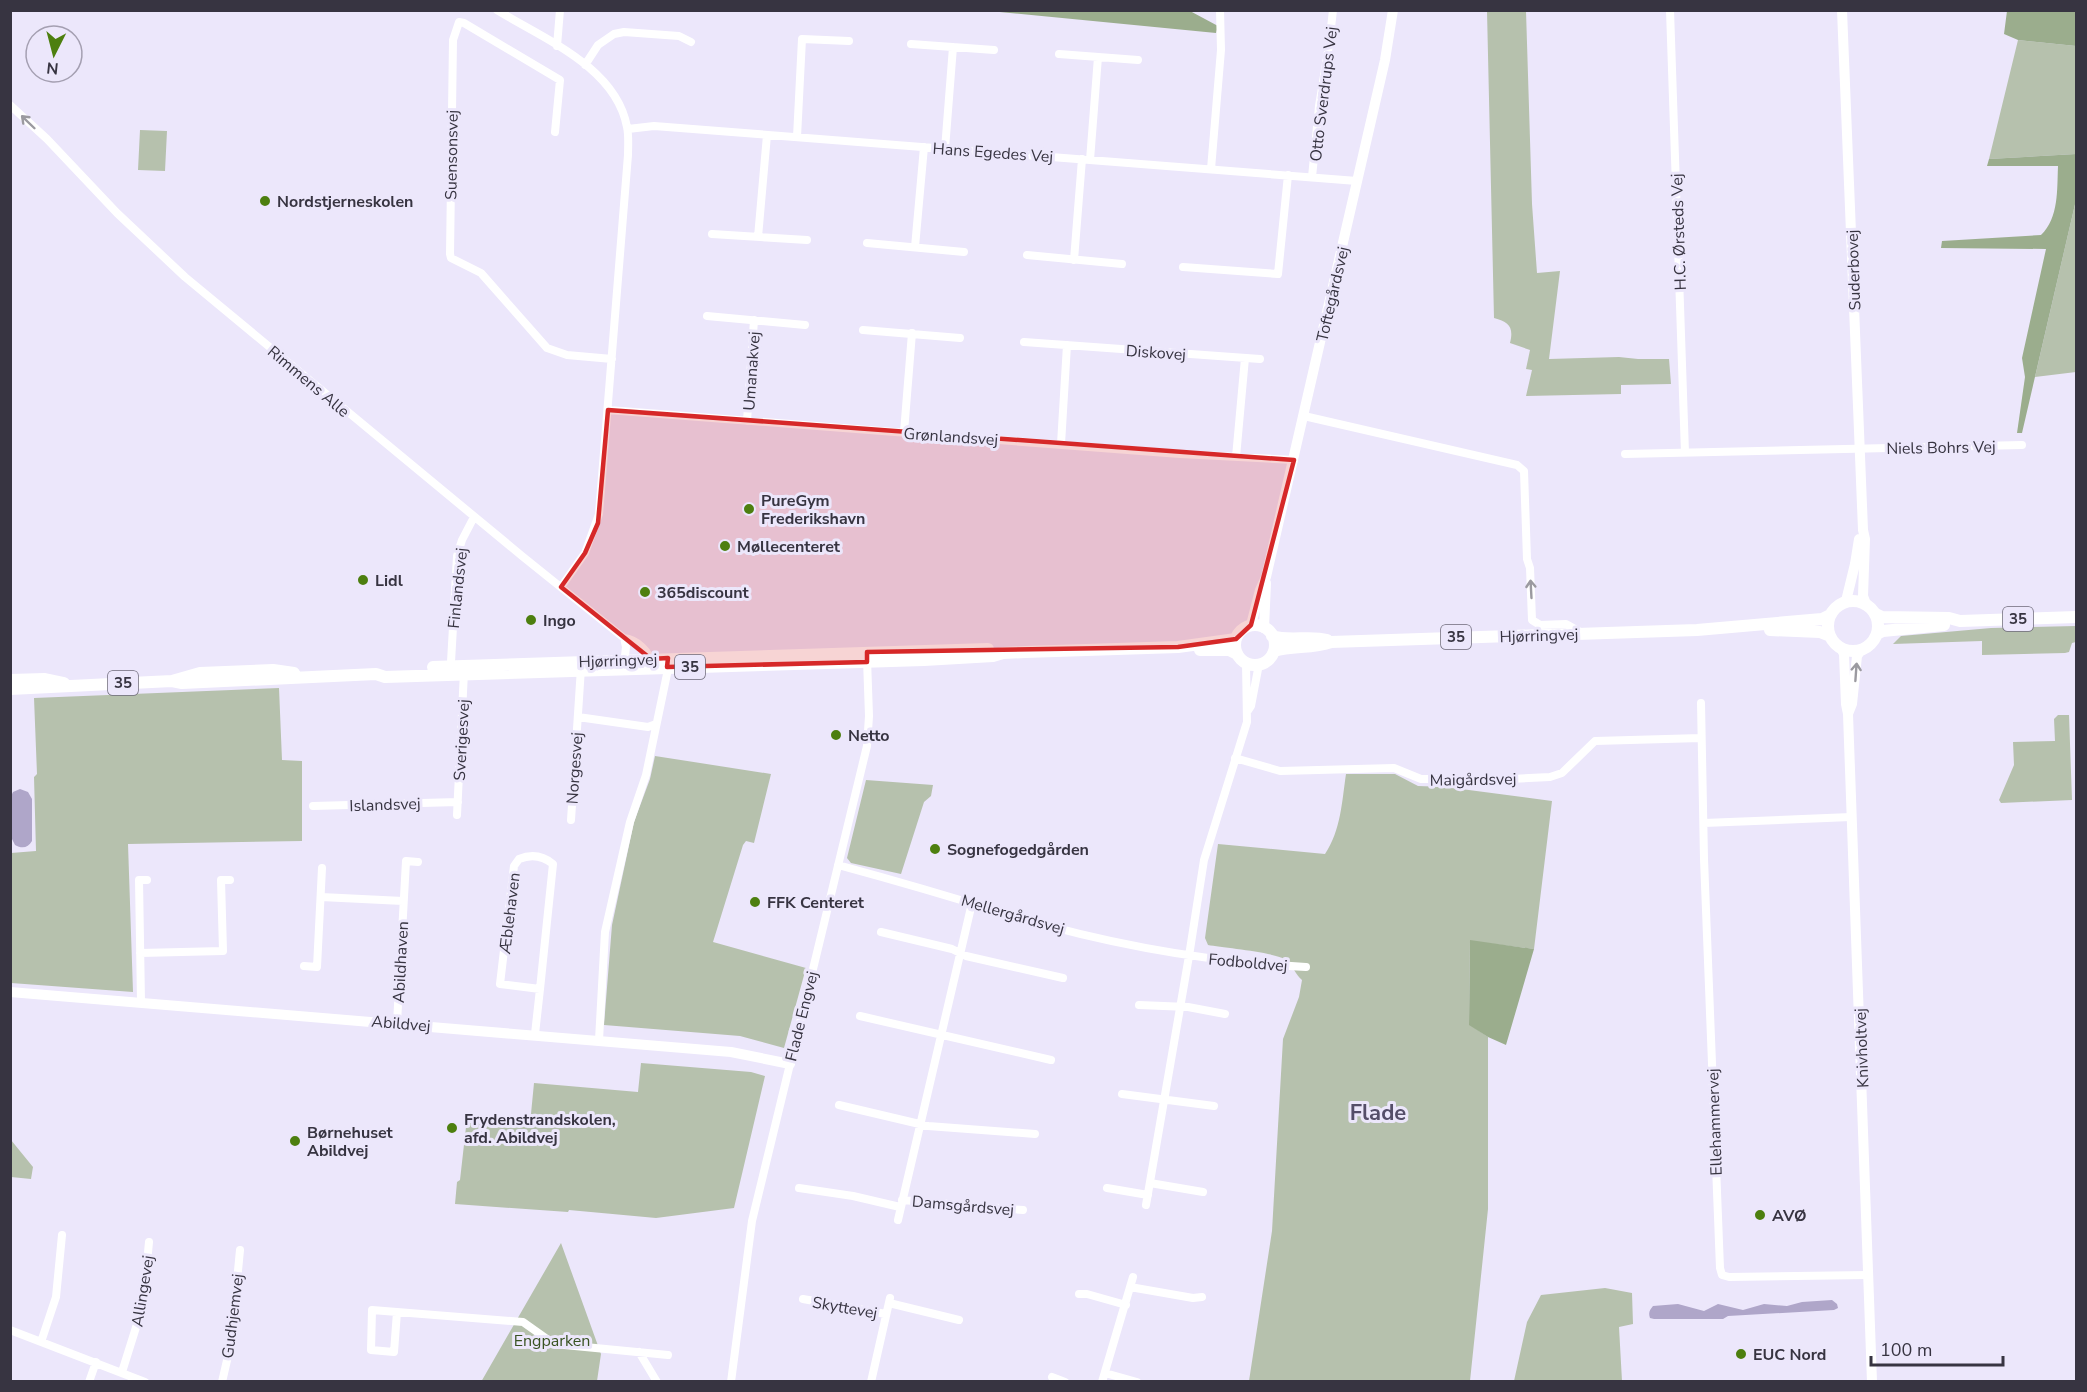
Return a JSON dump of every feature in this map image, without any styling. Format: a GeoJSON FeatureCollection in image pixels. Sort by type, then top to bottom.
{"type":"FeatureCollection","features":[{"type":"Feature","properties":{"kind":"main road"},"geometry":{"type":"LineString","coordinates":[[1830,615],[1828,622],[1830,636],[1840,648],[1861,650],[1868,646],[1877,634],[1876,614],[1866,604],[1853,600],[1846,601]]}},
{"type":"Feature","properties":{"kind":"main road","name":"35"},"geometry":{"type":"LineString","coordinates":[[1830,615],[1839,604],[1846,601]]}},
{"type":"Feature","properties":{"kind":"main road","name":"35"},"geometry":{"type":"LineString","coordinates":[[1876,614],[1882,617],[1949,618],[1960,621]]}},
{"type":"Feature","properties":{"kind":"main road","name":"Hjørringvej"},"geometry":{"type":"LineString","coordinates":[[1274,651],[1282,648],[1323,645],[1330,642],[1748,627],[1822,619],[1830,615]]}},
{"type":"Feature","properties":{"kind":"main road","name":"35"},"geometry":{"type":"LineString","coordinates":[[1877,634],[1883,631],[1960,621],[2076,617]]}},
{"type":"Feature","properties":{"kind":"main road"},"geometry":{"type":"LineString","coordinates":[[1251,626],[1242,630],[1236,639],[1247,660],[1270,657],[1274,651],[1268,632]]}},
{"type":"Feature","properties":{"kind":"main road","name":"35"},"geometry":{"type":"LineString","coordinates":[[1251,626],[1268,632]]}},
{"type":"Feature","properties":{"kind":"main road","name":"Hjørringvej"},"geometry":{"type":"LineString","coordinates":[[1748,627],[1759,630],[1820,632],[1830,636]]}},
{"type":"Feature","properties":{"kind":"main road","name":"Hjørringvej"},"geometry":{"type":"LineString","coordinates":[[1268,632],[1278,638],[1323,639],[1330,642]]}},
{"type":"Feature","properties":{"kind":"main road","name":"Hjørringvej"},"geometry":{"type":"LineString","coordinates":[[10,689],[172,681],[200,673],[245,670],[273,670],[313,677],[376,674],[385,677],[464,670],[651,663],[993,656],[1003,653],[1178,647],[1236,639]]}},
{"type":"Feature","properties":{"kind":"main road","name":"Hjørringvej"},"geometry":{"type":"LineString","coordinates":[[1178,647],[1196,650],[1229,650],[1247,660]]}},
{"type":"Feature","properties":{"kind":"main road","name":"Hjørringvej"},"geometry":{"type":"LineString","coordinates":[[10,680],[45,679],[74,685]]}},
{"type":"Feature","properties":{"kind":"street"},"geometry":{"type":"LineString","coordinates":[[497,10],[585,64],[611,90],[624,115],[628,129],[628,155],[598,523],[585,553],[561,587]]}},
{"type":"Feature","properties":{"kind":"street"},"geometry":{"type":"LineString","coordinates":[[557,46],[560,10]]}},
{"type":"Feature","properties":{"kind":"street"},"geometry":{"type":"LineString","coordinates":[[1211,169],[1221,50],[1220,10]]}},
{"type":"Feature","properties":{"kind":"street","name":"Otto Sverdrups Vej"},"geometry":{"type":"LineString","coordinates":[[1312,177],[1319,106],[1333,10]]}},
{"type":"Feature","properties":{"kind":"street","name":"Toftegårdsvej"},"geometry":{"type":"LineString","coordinates":[[1251,626],[1260,590],[1266,577],[1294,460],[1385,60],[1393,10]]}},
{"type":"Feature","properties":{"kind":"street","name":"H.C. Ørsteds Vej"},"geometry":{"type":"LineString","coordinates":[[1670,10],[1685,453]]}},
{"type":"Feature","properties":{"kind":"street","name":"Suderbovej"},"geometry":{"type":"LineString","coordinates":[[1842,10],[1864,539],[1863,596],[1866,604]]}},
{"type":"Feature","properties":{"kind":"street","name":"Suensonsvej"},"geometry":{"type":"LineString","coordinates":[[555,132],[560,81],[459,22],[453,40],[450,254],[452,258],[481,273],[547,348],[567,355],[612,359]]}},
{"type":"Feature","properties":{"kind":"street"},"geometry":{"type":"LineString","coordinates":[[585,64],[598,45],[614,34],[624,32],[679,36],[691,42]]}},
{"type":"Feature","properties":{"kind":"street"},"geometry":{"type":"LineString","coordinates":[[797,137],[802,39],[849,41]]}},
{"type":"Feature","properties":{"kind":"street"},"geometry":{"type":"LineString","coordinates":[[911,44],[994,50]]}},
{"type":"Feature","properties":{"kind":"street"},"geometry":{"type":"LineString","coordinates":[[945,148],[953,47]]}},
{"type":"Feature","properties":{"kind":"street"},"geometry":{"type":"LineString","coordinates":[[1059,54],[1138,60]]}},
{"type":"Feature","properties":{"kind":"street"},"geometry":{"type":"LineString","coordinates":[[1074,260],[1098,57]]}},
{"type":"Feature","properties":{"kind":"street","name":"Rimmens Alle"},"geometry":{"type":"LineString","coordinates":[[10,105],[47,139],[117,213],[185,277],[474,517],[624,638],[629,638],[642,648],[651,663]]}},
{"type":"Feature","properties":{"kind":"street","name":"Hans Egedes Vej"},"geometry":{"type":"LineString","coordinates":[[628,129],[654,126],[1358,181]]}},
{"type":"Feature","properties":{"kind":"street"},"geometry":{"type":"LineString","coordinates":[[758,237],[767,135]]}},
{"type":"Feature","properties":{"kind":"street"},"geometry":{"type":"LineString","coordinates":[[915,247],[924,147]]}},
{"type":"Feature","properties":{"kind":"street"},"geometry":{"type":"LineString","coordinates":[[1183,267],[1278,274],[1288,175]]}},
{"type":"Feature","properties":{"kind":"street"},"geometry":{"type":"LineString","coordinates":[[712,234],[807,240]]}},
{"type":"Feature","properties":{"kind":"street"},"geometry":{"type":"LineString","coordinates":[[867,243],[964,252]]}},
{"type":"Feature","properties":{"kind":"street"},"geometry":{"type":"LineString","coordinates":[[1027,255],[1122,264]]}},
{"type":"Feature","properties":{"kind":"street","name":"Umanakvej"},"geometry":{"type":"LineString","coordinates":[[707,316],[805,325]]}},
{"type":"Feature","properties":{"kind":"street","name":"Umanakvej"},"geometry":{"type":"LineString","coordinates":[[747,421],[754,320]]}},
{"type":"Feature","properties":{"kind":"street"},"geometry":{"type":"LineString","coordinates":[[863,330],[960,338]]}},
{"type":"Feature","properties":{"kind":"street"},"geometry":{"type":"LineString","coordinates":[[904,432],[912,333]]}},
{"type":"Feature","properties":{"kind":"street","name":"Diskovej"},"geometry":{"type":"LineString","coordinates":[[1024,342],[1260,359]]}},
{"type":"Feature","properties":{"kind":"street"},"geometry":{"type":"LineString","coordinates":[[1061,444],[1067,345]]}},
{"type":"Feature","properties":{"kind":"street"},"geometry":{"type":"LineString","coordinates":[[1236,457],[1245,358]]}},
{"type":"Feature","properties":{"kind":"street","name":"Grønlandsvej"},"geometry":{"type":"LineString","coordinates":[[608,410],[1294,460]]}},
{"type":"Feature","properties":{"kind":"street"},"geometry":{"type":"LineString","coordinates":[[1304,416],[1517,465],[1524,471],[1532,620],[1540,625],[1566,624],[1582,633]]}},
{"type":"Feature","properties":{"kind":"street","name":"Niels Bohrs Vej"},"geometry":{"type":"LineString","coordinates":[[1860,449],[2022,445]]}},
{"type":"Feature","properties":{"kind":"street"},"geometry":{"type":"LineString","coordinates":[[1624,454],[1860,449]]}},
{"type":"Feature","properties":{"kind":"street","name":"Finlandsvej"},"geometry":{"type":"LineString","coordinates":[[450,662],[457,556],[462,540],[474,517]]}},
{"type":"Feature","properties":{"kind":"street","name":"Suderbovej"},"geometry":{"type":"LineString","coordinates":[[1846,601],[1863,530]]}},
{"type":"Feature","properties":{"kind":"street","name":"Toftegårdsvej"},"geometry":{"type":"LineString","coordinates":[[1266,577],[1268,632]]}},
{"type":"Feature","properties":{"kind":"street"},"geometry":{"type":"LineString","coordinates":[[623,664],[626,647],[624,638]]}},
{"type":"Feature","properties":{"kind":"street","name":"Knivholtvej"},"geometry":{"type":"LineString","coordinates":[[1840,648],[1844,654],[1848,714],[1856,893],[1872,1382]]}},
{"type":"Feature","properties":{"kind":"street","name":"Knivholtvej"},"geometry":{"type":"LineString","coordinates":[[1848,714],[1852,704],[1857,656],[1861,650]]}},
{"type":"Feature","properties":{"kind":"street","name":"Flade Engvej"},"geometry":{"type":"LineString","coordinates":[[732,1382],[752,1221],[867,746],[869,716],[867,657]]}},
{"type":"Feature","properties":{"kind":"street"},"geometry":{"type":"LineString","coordinates":[[1146,1205],[1204,860],[1243,737],[1247,712],[1247,660]]}},
{"type":"Feature","properties":{"kind":"street"},"geometry":{"type":"LineString","coordinates":[[599,1040],[605,932],[630,822],[646,775],[667,663]]}},
{"type":"Feature","properties":{"kind":"street","name":"Norgesvej"},"geometry":{"type":"LineString","coordinates":[[571,820],[581,666]]}},
{"type":"Feature","properties":{"kind":"street","name":"Sverigesvej"},"geometry":{"type":"LineString","coordinates":[[457,815],[464,670]]}},
{"type":"Feature","properties":{"kind":"street","name":"Ellehammervej"},"geometry":{"type":"LineString","coordinates":[[1701,703],[1722,1275],[1729,1277],[1868,1275]]}},
{"type":"Feature","properties":{"kind":"street","name":"Norgesvej"},"geometry":{"type":"LineString","coordinates":[[578,717],[648,727],[656,724]]}},
{"type":"Feature","properties":{"kind":"street","name":"Maigårdsvej"},"geometry":{"type":"LineString","coordinates":[[1235,758],[1280,771],[1394,768],[1421,779],[1510,779],[1550,777],[1562,773],[1594,741],[1701,738]]}},
{"type":"Feature","properties":{"kind":"street","name":"Islandsvej"},"geometry":{"type":"LineString","coordinates":[[313,806],[458,802]]}},
{"type":"Feature","properties":{"kind":"street"},"geometry":{"type":"LineString","coordinates":[[1704,823],[1851,817]]}},
{"type":"Feature","properties":{"kind":"street","name":"Æblehaven"},"geometry":{"type":"LineString","coordinates":[[535,1034],[540,988],[553,864],[546,858],[533,855],[519,859],[514,866],[500,984],[540,988]]}},
{"type":"Feature","properties":{"kind":"street","name":"Abildhaven"},"geometry":{"type":"LineString","coordinates":[[397,1023],[406,861],[418,862]]}},
{"type":"Feature","properties":{"kind":"street","name":"Mellergårdsvej"},"geometry":{"type":"LineString","coordinates":[[838,865],[1014,916],[1189,956]]}},
{"type":"Feature","properties":{"kind":"street"},"geometry":{"type":"LineString","coordinates":[[304,966],[317,967],[322,868]]}},
{"type":"Feature","properties":{"kind":"street"},"geometry":{"type":"LineString","coordinates":[[141,1002],[139,880],[147,880]]}},
{"type":"Feature","properties":{"kind":"street"},"geometry":{"type":"LineString","coordinates":[[140,953],[223,951],[221,880],[230,880]]}},
{"type":"Feature","properties":{"kind":"street","name":"Abildhaven"},"geometry":{"type":"LineString","coordinates":[[321,897],[403,901]]}},
{"type":"Feature","properties":{"kind":"street","name":"Damsgårdsvej"},"geometry":{"type":"LineString","coordinates":[[898,1220],[972,903]]}},
{"type":"Feature","properties":{"kind":"street"},"geometry":{"type":"LineString","coordinates":[[881,933],[1063,978]]}},
{"type":"Feature","properties":{"kind":"street","name":"Fodboldvej"},"geometry":{"type":"LineString","coordinates":[[1189,956],[1248,964],[1306,967]]}},
{"type":"Feature","properties":{"kind":"street","name":"Abildvej"},"geometry":{"type":"LineString","coordinates":[[10,992],[731,1052],[790,1064]]}},
{"type":"Feature","properties":{"kind":"street"},"geometry":{"type":"LineString","coordinates":[[1139,1005],[1226,1014]]}},
{"type":"Feature","properties":{"kind":"street"},"geometry":{"type":"LineString","coordinates":[[860,1016],[1051,1060]]}},
{"type":"Feature","properties":{"kind":"street"},"geometry":{"type":"LineString","coordinates":[[1122,1094],[1214,1106]]}},
{"type":"Feature","properties":{"kind":"street"},"geometry":{"type":"LineString","coordinates":[[839,1105],[920,1124],[1035,1134]]}},
{"type":"Feature","properties":{"kind":"street"},"geometry":{"type":"LineString","coordinates":[[1150,1183],[1203,1192]]}},
{"type":"Feature","properties":{"kind":"street","name":"Damsgårdsvej"},"geometry":{"type":"LineString","coordinates":[[799,1188],[901,1204],[1023,1210]]}},
{"type":"Feature","properties":{"kind":"street"},"geometry":{"type":"LineString","coordinates":[[1107,1188],[1148,1195]]}},
{"type":"Feature","properties":{"kind":"street"},"geometry":{"type":"LineString","coordinates":[[41,1342],[56,1297],[62,1236]]}},
{"type":"Feature","properties":{"kind":"street","name":"Allingevej"},"geometry":{"type":"LineString","coordinates":[[122,1372],[143,1305],[149,1242]]}},
{"type":"Feature","properties":{"kind":"street","name":"Gudhjemvej"},"geometry":{"type":"LineString","coordinates":[[222,1382],[231,1343],[240,1250]]}},
{"type":"Feature","properties":{"kind":"street"},"geometry":{"type":"LineString","coordinates":[[1133,1277],[1103,1377],[1137,1382]]}},
{"type":"Feature","properties":{"kind":"street"},"geometry":{"type":"LineString","coordinates":[[1130,1287],[1193,1298],[1202,1297]]}},
{"type":"Feature","properties":{"kind":"street"},"geometry":{"type":"LineString","coordinates":[[1079,1294],[1087,1294],[1126,1305]]}},
{"type":"Feature","properties":{"kind":"street","name":"Skyttevej"},"geometry":{"type":"LineString","coordinates":[[803,1299],[886,1314]]}},
{"type":"Feature","properties":{"kind":"street","name":"Skyttevej"},"geometry":{"type":"LineString","coordinates":[[871,1382],[890,1301],[959,1320]]}},
{"type":"Feature","properties":{"kind":"street"},"geometry":{"type":"LineString","coordinates":[[397,1312],[394,1352],[370,1350],[372,1310],[523,1322],[554,1344],[668,1355]]}},
{"type":"Feature","properties":{"kind":"street"},"geometry":{"type":"LineString","coordinates":[[10,1330],[145,1382]]}},
{"type":"Feature","properties":{"kind":"street"},"geometry":{"type":"LineString","coordinates":[[639,1352],[657,1382]]}},
{"type":"Feature","properties":{"kind":"street"},"geometry":{"type":"LineString","coordinates":[[89,1382],[96,1362]]}},
{"type":"Feature","properties":{"kind":"street"},"geometry":{"type":"LineString","coordinates":[[1052,1377],[1065,1382]]}},
{"type":"Feature","properties":{"kind":"highlighted area"},"geometry":{"type":"Polygon","coordinates":[[[608,410],[1294,460],[1251,625],[1236,639],[1178,647],[867,652],[867,662],[667,667],[668,658],[651,659],[561,587],[585,553],[598,523],[608,410]]]}},
{"type":"Feature","properties":{"kind":"green space"},"geometry":{"type":"Polygon","coordinates":[[[989,11],[1190,11],[1218,26],[1216,33],[989,11]]]}},
{"type":"Feature","properties":{"kind":"green space"},"geometry":{"type":"Polygon","coordinates":[[[1487,11],[1526,11],[1532,204],[1537,273],[1560,271],[1549,359],[1619,357],[1669,359],[1671,384],[1621,385],[1621,394],[1526,396],[1532,370],[1526,369],[1530,350],[1510,343],[1511,329],[1507,323],[1494,318],[1487,11]]]}},
{"type":"Feature","properties":{"kind":"green space"},"geometry":{"type":"Polygon","coordinates":[[[2007,11],[2076,11],[2076,46],[2018,40],[2004,34],[2007,11]]]}},
{"type":"Feature","properties":{"kind":"green space"},"geometry":{"type":"Polygon","coordinates":[[[2018,40],[2076,46],[2076,154],[1989,159],[2018,40]]]}},
{"type":"Feature","properties":{"kind":"green space"},"geometry":{"type":"Polygon","coordinates":[[[140,130],[167,131],[165,171],[138,170],[140,130]]]}},
{"type":"Feature","properties":{"kind":"green space"},"geometry":{"type":"Polygon","coordinates":[[[2076,154],[2076,200],[2022,433],[2017,433],[2025,377],[2022,358],[2046,249],[1941,248],[1942,241],[2041,235],[2054,212],[2058,166],[1987,166],[1989,159],[2076,154]]]}},
{"type":"Feature","properties":{"kind":"green space"},"geometry":{"type":"Polygon","coordinates":[[[2076,200],[2076,372],[2035,377],[2076,200]]]}},
{"type":"Feature","properties":{"kind":"green space"},"geometry":{"type":"Polygon","coordinates":[[[2076,626],[2076,642],[2072,643],[2069,652],[2065,653],[1982,655],[1982,641],[1893,644],[1901,636],[1991,628],[2076,626]]]}},
{"type":"Feature","properties":{"kind":"green space"},"geometry":{"type":"Polygon","coordinates":[[[279,688],[282,760],[302,761],[302,841],[128,844],[133,992],[11,983],[11,853],[36,851],[34,777],[37,774],[34,698],[279,688]]]}},
{"type":"Feature","properties":{"kind":"green space"},"geometry":{"type":"Polygon","coordinates":[[[2058,715],[2069,715],[2072,800],[2001,803],[1999,800],[2014,765],[2013,742],[2055,741],[2054,719],[2058,715]]]}},
{"type":"Feature","properties":{"kind":"green space"},"geometry":{"type":"Polygon","coordinates":[[[655,756],[771,774],[754,843],[746,841],[743,845],[713,942],[806,968],[784,1048],[740,1036],[604,1025],[612,925],[634,822],[650,779],[655,756]]]}},
{"type":"Feature","properties":{"kind":"green space"},"geometry":{"type":"Polygon","coordinates":[[[1346,774],[1395,774],[1418,786],[1446,787],[1552,801],[1534,949],[1470,941],[1469,1024],[1488,1037],[1488,1209],[1470,1381],[1249,1381],[1272,1231],[1283,1039],[1299,997],[1302,980],[1288,961],[1282,958],[1208,945],[1205,938],[1218,844],[1325,854],[1338,825],[1346,774]]]}},
{"type":"Feature","properties":{"kind":"green space"},"geometry":{"type":"Polygon","coordinates":[[[866,780],[933,785],[931,796],[924,802],[901,874],[851,863],[847,858],[866,780]]]}},
{"type":"Feature","properties":{"kind":"green space"},"geometry":{"type":"Polygon","coordinates":[[[1470,940],[1534,949],[1506,1045],[1469,1025],[1470,940]]]}},
{"type":"Feature","properties":{"kind":"green space"},"geometry":{"type":"Polygon","coordinates":[[[641,1063],[751,1072],[765,1076],[734,1208],[656,1218],[569,1210],[568,1212],[455,1204],[467,1118],[530,1124],[534,1083],[638,1092],[641,1063]]]}},
{"type":"Feature","properties":{"kind":"green space"},"geometry":{"type":"Polygon","coordinates":[[[11,1140],[33,1167],[31,1179],[11,1177],[11,1140]]]}},
{"type":"Feature","properties":{"kind":"green space","name":"Engparken"},"geometry":{"type":"Polygon","coordinates":[[[561,1243],[601,1354],[597,1381],[481,1382],[561,1243]]]}},
{"type":"Feature","properties":{"kind":"green space"},"geometry":{"type":"Polygon","coordinates":[[[1605,1288],[1632,1293],[1633,1324],[1619,1327],[1622,1381],[1514,1381],[1527,1322],[1541,1295],[1605,1288]]]}},
{"type":"Feature","properties":{"kind":"shaded area"},"geometry":{"type":"Polygon","coordinates":[[[20,789],[28,792],[32,799],[32,841],[29,845],[22,847],[15,845],[11,837],[11,796],[13,792],[20,789]]]}},
{"type":"Feature","properties":{"kind":"shaded area"},"geometry":{"type":"Polygon","coordinates":[[[1832,1300],[1838,1308],[1834,1310],[1728,1316],[1723,1319],[1654,1319],[1650,1318],[1649,1314],[1653,1306],[1678,1304],[1704,1311],[1718,1304],[1743,1310],[1764,1304],[1787,1306],[1802,1302],[1832,1300]]]}},
{"type":"Feature","properties":{"kind":"place","name":"Nordstjerneskolen"},"geometry":{"type":"Point","coordinates":[265,201]}},
{"type":"Feature","properties":{"kind":"place","name":"PureGym Frederikshavn"},"geometry":{"type":"Point","coordinates":[749,509]}},
{"type":"Feature","properties":{"kind":"place","name":"Møllecenteret"},"geometry":{"type":"Point","coordinates":[725,546]}},
{"type":"Feature","properties":{"kind":"place","name":"Lidl"},"geometry":{"type":"Point","coordinates":[363,580]}},
{"type":"Feature","properties":{"kind":"place","name":"365discount"},"geometry":{"type":"Point","coordinates":[645,592]}},
{"type":"Feature","properties":{"kind":"place","name":"Ingo"},"geometry":{"type":"Point","coordinates":[531,620]}},
{"type":"Feature","properties":{"kind":"place","name":"Netto"},"geometry":{"type":"Point","coordinates":[836,735]}},
{"type":"Feature","properties":{"kind":"place","name":"Sognefogedgården"},"geometry":{"type":"Point","coordinates":[935,849]}},
{"type":"Feature","properties":{"kind":"place","name":"FFK Centeret"},"geometry":{"type":"Point","coordinates":[755,902]}},
{"type":"Feature","properties":{"kind":"place","name":"Frydenstrandskolen, afd. Abildvej"},"geometry":{"type":"Point","coordinates":[452,1128]}},
{"type":"Feature","properties":{"kind":"place","name":"Børnehuset Abildvej"},"geometry":{"type":"Point","coordinates":[295,1141]}},
{"type":"Feature","properties":{"kind":"place","name":"AVØ"},"geometry":{"type":"Point","coordinates":[1760,1215]}},
{"type":"Feature","properties":{"kind":"place","name":"EUC Nord"},"geometry":{"type":"Point","coordinates":[1741,1354]}},
{"type":"Feature","properties":{"kind":"district","name":"Flade"},"geometry":{"type":"Point","coordinates":[1378,1112]}}]}
